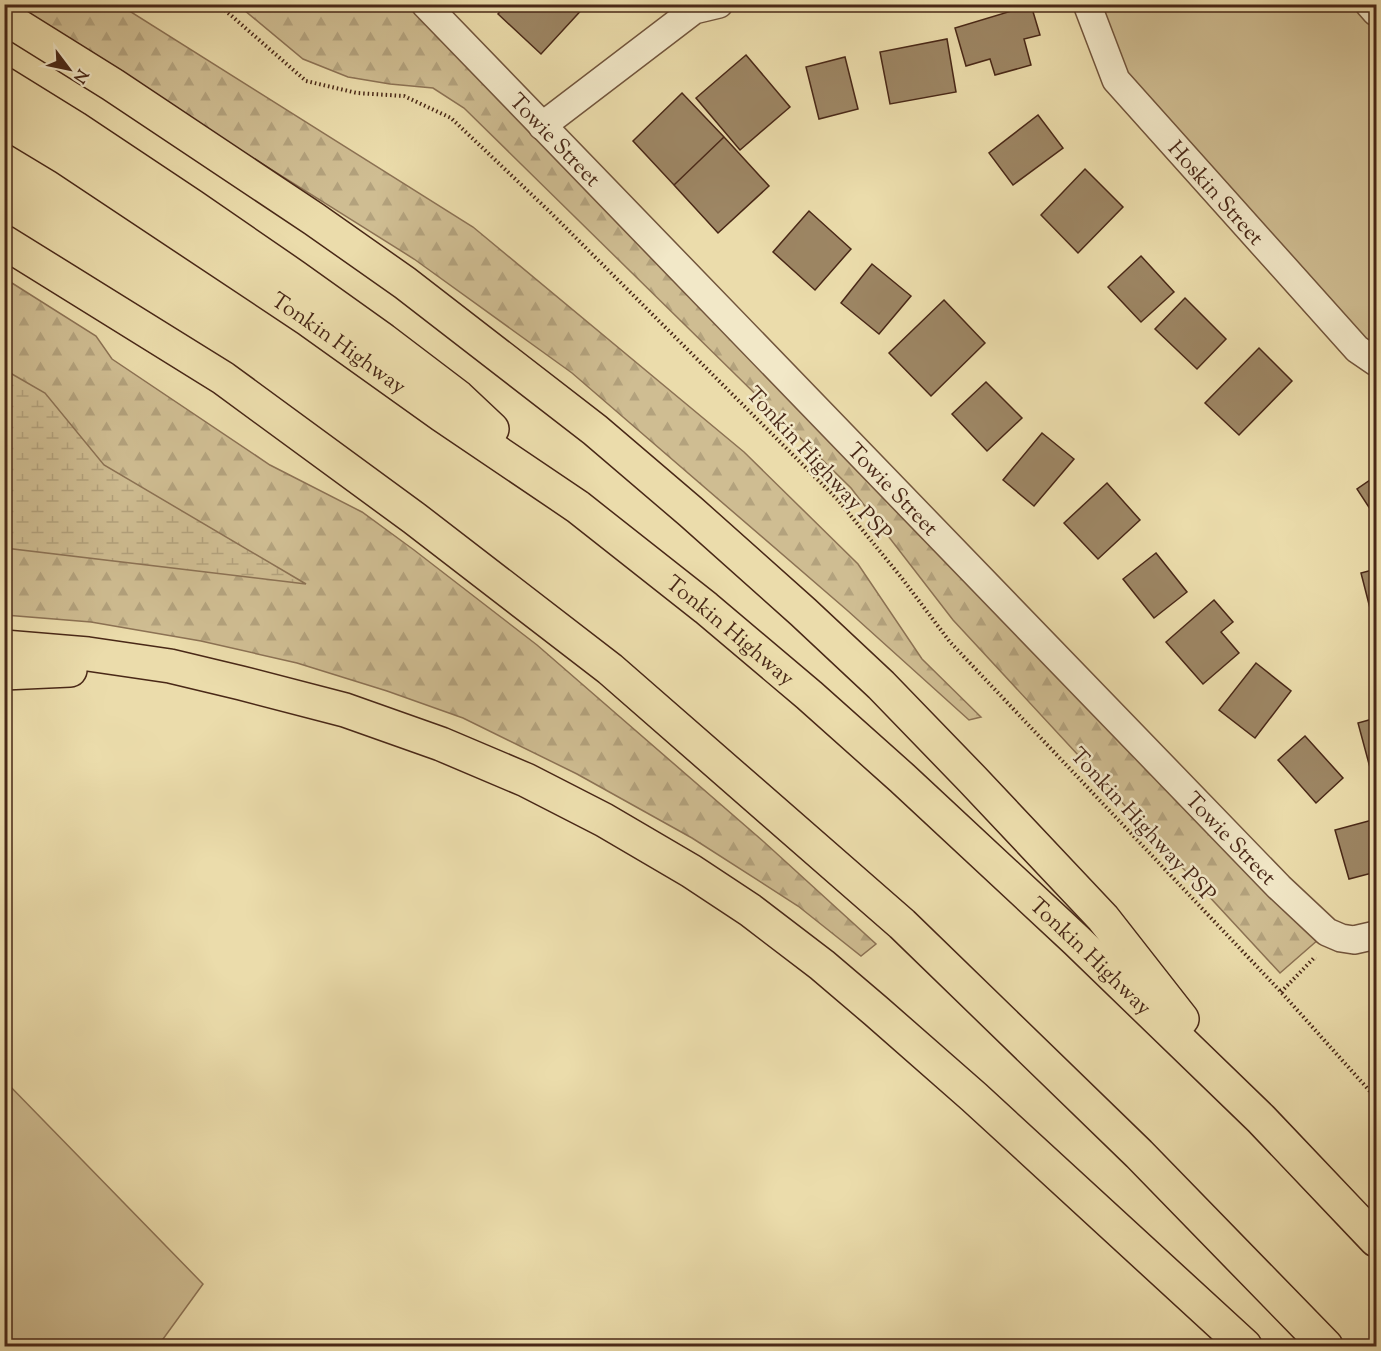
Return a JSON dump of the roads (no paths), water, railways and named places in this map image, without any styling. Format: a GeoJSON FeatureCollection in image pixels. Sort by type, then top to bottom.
{"type":"FeatureCollection","features":[{"type":"Feature","properties":{"kind":"highway"},"geometry":{"type":"LineString","coordinates":[[4,17],[122,91],[405,282],[595,430],[691,512],[881,685],[980,787],[1103,918],[1261,1119]]}},
{"type":"Feature","properties":{"kind":"highway"},"geometry":{"type":"LineString","coordinates":[[4,84],[192,206],[383,340],[458,397],[578,507]]}},
{"type":"Feature","properties":{"kind":"highway","name":"Tonkin Highway"},"geometry":{"type":"LineString","coordinates":[[4,121],[63,157],[309,320],[442,415],[578,507],[723,623],[902,777],[1076,940],[1261,1119],[1377,1240]]}},
{"type":"Feature","properties":{"kind":"highway"},"geometry":{"type":"LineString","coordinates":[[4,242],[223,378],[414,518],[610,669],[902,924],[1139,1154],[1326,1347]]}},
{"type":"Feature","properties":{"kind":"highway"},"geometry":{"type":"LineString","coordinates":[[4,647],[88,654],[170,666],[345,710],[441,744],[526,780],[604,820],[691,871],[750,910],[822,965],[974,1097],[1245,1347]]}},
{"type":"Feature","properties":{"kind":"highway"},"geometry":{"type":"LineString","coordinates":[[4,673],[170,666]]}},
{"type":"Feature","properties":{"kind":"street","name":"Towie Street"},"geometry":{"type":"LineString","coordinates":[[425,4],[1279,887],[1327,932],[1354,940],[1377,934]]}},
{"type":"Feature","properties":{"kind":"street"},"geometry":{"type":"LineString","coordinates":[[542,126],[694,10],[719,4]]}},
{"type":"Feature","properties":{"kind":"street","name":"Hoskin Street"},"geometry":{"type":"LineString","coordinates":[[1088,4],[1116,80],[1357,349],[1377,362]]}},
{"type":"Feature","properties":{"kind":"street"},"geometry":{"type":"LineString","coordinates":[[1369,4],[1377,12]]}}]}
